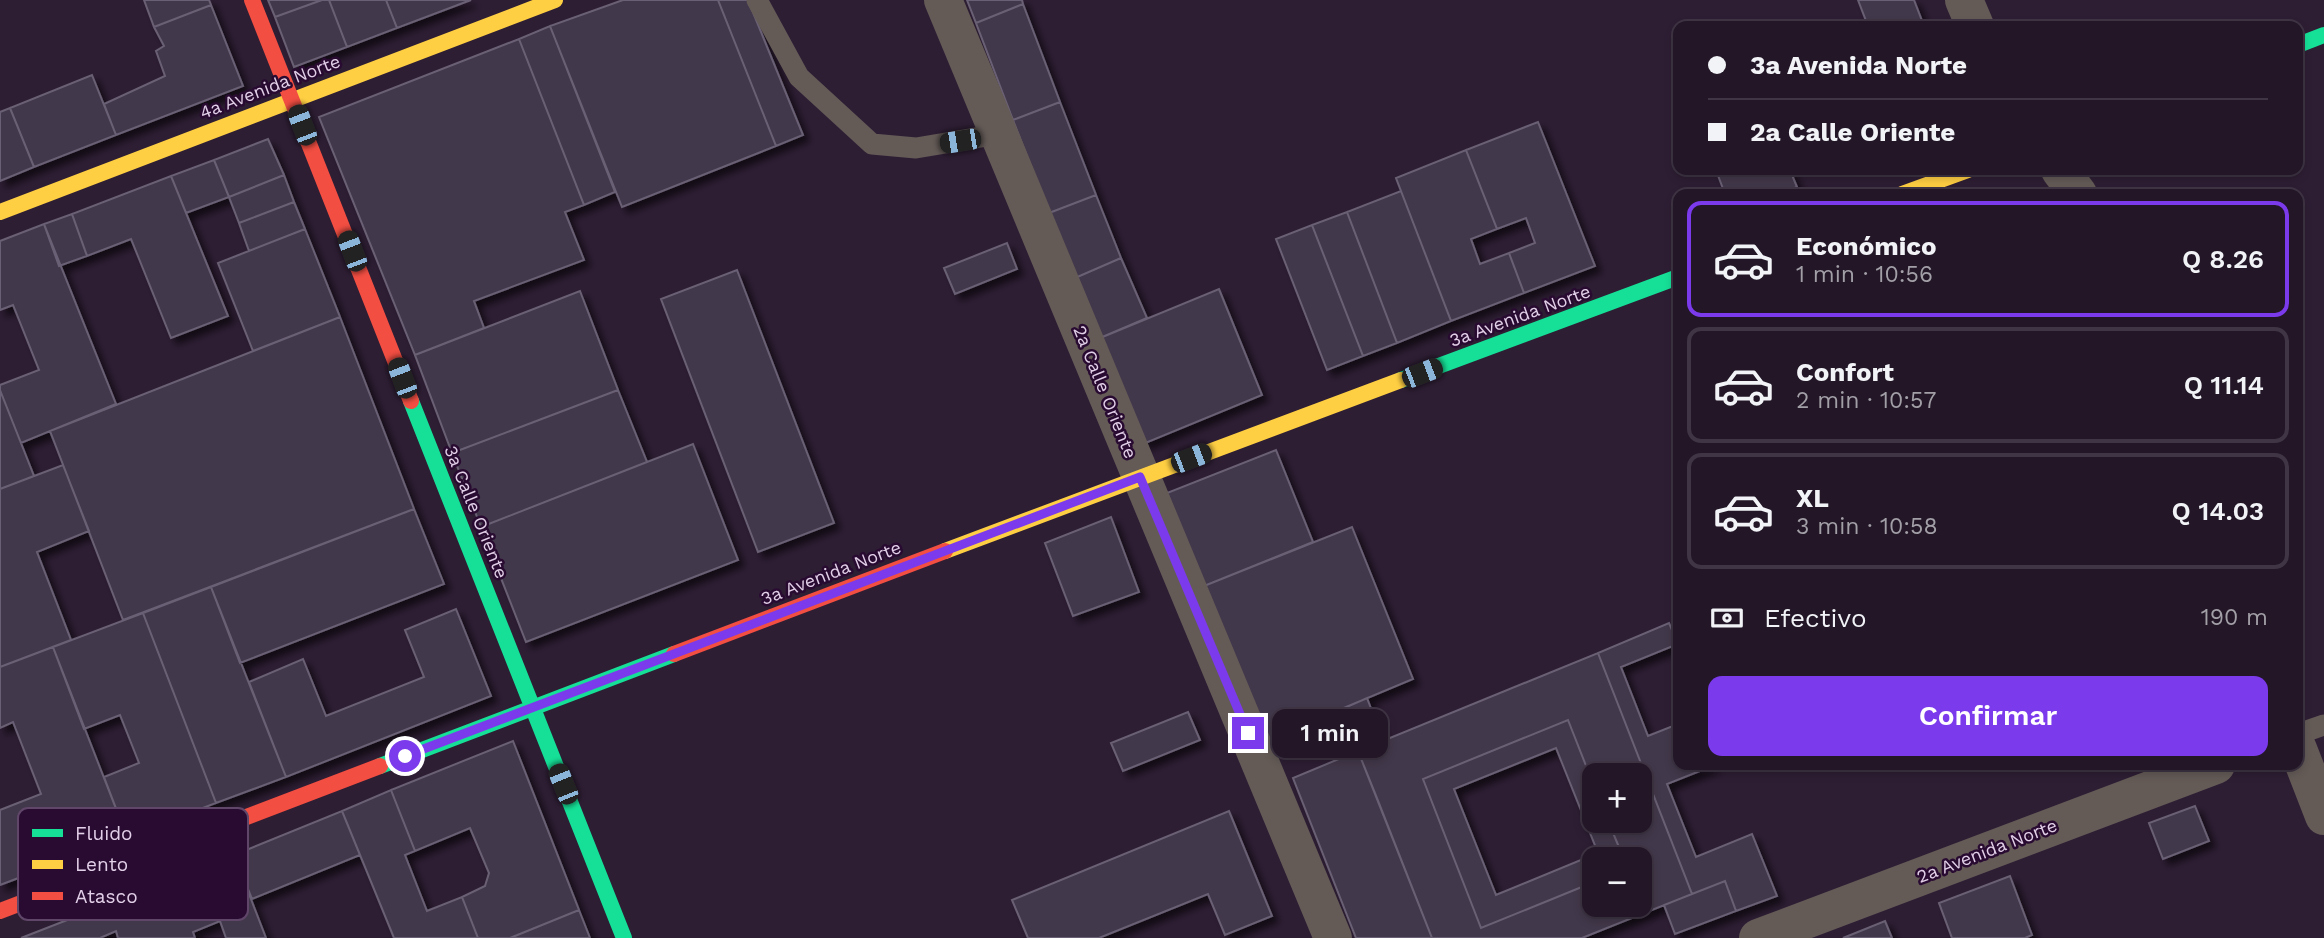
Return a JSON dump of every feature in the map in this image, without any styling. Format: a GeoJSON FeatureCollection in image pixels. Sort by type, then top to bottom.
{"type":"FeatureCollection","features":[{"type":"Feature","properties":{"kind":"street","name":"3a Calle Oriente"},"geometry":{"type":"LineString","coordinates":[[252,0],[624,938]]}},
{"type":"Feature","properties":{"kind":"street","name":"4a Avenida Norte"},"geometry":{"type":"LineString","coordinates":[[0,212],[555,0]]}},
{"type":"Feature","properties":{"kind":"street","name":"2a Calle Oriente"},"geometry":{"type":"LineString","coordinates":[[943,0],[1334,938]]}},
{"type":"Feature","properties":{"kind":"street"},"geometry":{"type":"LineString","coordinates":[[1964,0],[1973,21]]}},
{"type":"Feature","properties":{"kind":"street"},"geometry":{"type":"LineString","coordinates":[[2303,43],[2324,34]]}},
{"type":"Feature","properties":{"kind":"street"},"geometry":{"type":"LineString","coordinates":[[1916,189],[1954,175]]}},
{"type":"Feature","properties":{"kind":"street","name":"3a Avenida Norte"},"geometry":{"type":"LineString","coordinates":[[248,816],[1140,477],[1673,279]]}},
{"type":"Feature","properties":{"kind":"street"},"geometry":{"type":"LineString","coordinates":[[2303,762],[2324,816]]}},
{"type":"Feature","properties":{"kind":"street","name":"2a Avenida Norte"},"geometry":{"type":"LineString","coordinates":[[1758,938],[2203,770]]}},
{"type":"Feature","properties":{"kind":"street","name":"3a Avenida Norte"},"geometry":{"type":"LineString","coordinates":[[0,911],[18,904]]}},
{"type":"Feature","properties":{"kind":"lane"},"geometry":{"type":"LineString","coordinates":[[757,0],[799,77],[872,144],[916,148],[999,134]]}},
{"type":"Feature","properties":{"kind":"lane"},"geometry":{"type":"LineString","coordinates":[[2303,732],[2324,725]]}},
{"type":"Feature","properties":{"kind":"building"},"geometry":{"type":"Polygon","coordinates":[[[144,0],[209,0],[211,5],[154,27],[144,0]]]}},
{"type":"Feature","properties":{"kind":"building"},"geometry":{"type":"Polygon","coordinates":[[[268,0],[322,0],[275,17],[268,0]]]}},
{"type":"Feature","properties":{"kind":"building"},"geometry":{"type":"Polygon","coordinates":[[[322,0],[329,0],[347,47],[294,67],[275,17],[322,0]]]}},
{"type":"Feature","properties":{"kind":"building"},"geometry":{"type":"Polygon","coordinates":[[[329,0],[386,0],[397,28],[347,47],[329,0]]]}},
{"type":"Feature","properties":{"kind":"building"},"geometry":{"type":"Polygon","coordinates":[[[386,0],[471,0],[397,28],[386,0]]]}},
{"type":"Feature","properties":{"kind":"building"},"geometry":{"type":"Polygon","coordinates":[[[623,0],[718,0],[776,146],[622,207],[550,26],[623,0]]]}},
{"type":"Feature","properties":{"kind":"building"},"geometry":{"type":"Polygon","coordinates":[[[718,0],[748,0],[803,135],[776,146],[718,0]]]}},
{"type":"Feature","properties":{"kind":"building"},"geometry":{"type":"Polygon","coordinates":[[[967,0],[1022,0],[1023,4],[976,23],[967,0]]]}},
{"type":"Feature","properties":{"kind":"building"},"geometry":{"type":"Polygon","coordinates":[[[1858,0],[1914,0],[1922,21],[1866,21],[1858,0]]]}},
{"type":"Feature","properties":{"kind":"building"},"geometry":{"type":"Polygon","coordinates":[[[1023,4],[1060,102],[1013,120],[976,23],[1023,4]]]}},
{"type":"Feature","properties":{"kind":"building"},"geometry":{"type":"Polygon","coordinates":[[[211,5],[243,86],[116,135],[104,104],[165,76],[156,51],[164,46],[154,27],[211,5]]]}},
{"type":"Feature","properties":{"kind":"building"},"geometry":{"type":"Polygon","coordinates":[[[550,26],[615,192],[584,205],[519,39],[550,26]]]}},
{"type":"Feature","properties":{"kind":"building"},"geometry":{"type":"Polygon","coordinates":[[[519,39],[584,205],[565,212],[584,260],[474,301],[484,328],[415,355],[319,117],[519,39]]]}},
{"type":"Feature","properties":{"kind":"building"},"geometry":{"type":"Polygon","coordinates":[[[92,75],[116,135],[34,167],[10,108],[92,75]]]}},
{"type":"Feature","properties":{"kind":"building"},"geometry":{"type":"Polygon","coordinates":[[[1060,102],[1096,195],[1049,213],[1013,120],[1060,102]]]}},
{"type":"Feature","properties":{"kind":"building"},"geometry":{"type":"Polygon","coordinates":[[[10,108],[34,167],[0,181],[0,112],[10,108]]]}},
{"type":"Feature","properties":{"kind":"building"},"geometry":{"type":"Polygon","coordinates":[[[1538,122],[1595,266],[1524,293],[1509,253],[1535,243],[1526,218],[1497,229],[1466,150],[1538,122]]]}},
{"type":"Feature","properties":{"kind":"building"},"geometry":{"type":"Polygon","coordinates":[[[268,139],[284,175],[229,197],[214,160],[268,139]]]}},
{"type":"Feature","properties":{"kind":"building"},"geometry":{"type":"Polygon","coordinates":[[[1466,150],[1497,229],[1471,239],[1480,264],[1509,253],[1524,293],[1451,321],[1396,178],[1466,150]]]}},
{"type":"Feature","properties":{"kind":"building"},"geometry":{"type":"Polygon","coordinates":[[[214,160],[229,197],[186,213],[171,176],[214,160]]]}},
{"type":"Feature","properties":{"kind":"building"},"geometry":{"type":"Polygon","coordinates":[[[284,175],[294,202],[239,223],[229,197],[284,175]]]}},
{"type":"Feature","properties":{"kind":"building"},"geometry":{"type":"Polygon","coordinates":[[[1718,175],[1792,175],[1797,187],[1792,189],[1723,189],[1718,175]]]}},
{"type":"Feature","properties":{"kind":"building"},"geometry":{"type":"Polygon","coordinates":[[[171,176],[228,316],[171,338],[131,239],[87,256],[72,214],[171,176]]]}},
{"type":"Feature","properties":{"kind":"building"},"geometry":{"type":"Polygon","coordinates":[[[1401,191],[1451,321],[1397,343],[1347,212],[1401,191]]]}},
{"type":"Feature","properties":{"kind":"building"},"geometry":{"type":"Polygon","coordinates":[[[1096,195],[1121,258],[1075,278],[1049,213],[1096,195]]]}},
{"type":"Feature","properties":{"kind":"building"},"geometry":{"type":"Polygon","coordinates":[[[294,202],[305,229],[249,251],[239,223],[294,202]]]}},
{"type":"Feature","properties":{"kind":"building"},"geometry":{"type":"Polygon","coordinates":[[[1347,212],[1397,343],[1363,356],[1312,225],[1347,212]]]}},
{"type":"Feature","properties":{"kind":"building"},"geometry":{"type":"Polygon","coordinates":[[[72,214],[87,256],[59,266],[44,224],[72,214]]]}},
{"type":"Feature","properties":{"kind":"building"},"geometry":{"type":"Polygon","coordinates":[[[44,224],[116,404],[21,443],[0,385],[39,370],[13,305],[0,310],[0,241],[44,224]]]}},
{"type":"Feature","properties":{"kind":"building"},"geometry":{"type":"Polygon","coordinates":[[[1312,225],[1363,356],[1327,370],[1276,239],[1312,225]]]}},
{"type":"Feature","properties":{"kind":"building"},"geometry":{"type":"Polygon","coordinates":[[[305,229],[340,317],[253,351],[218,263],[305,229]]]}},
{"type":"Feature","properties":{"kind":"building"},"geometry":{"type":"Polygon","coordinates":[[[1007,243],[1017,269],[955,294],[944,268],[1007,243]]]}},
{"type":"Feature","properties":{"kind":"building"},"geometry":{"type":"Polygon","coordinates":[[[1121,258],[1147,318],[1100,338],[1075,278],[1121,258]]]}},
{"type":"Feature","properties":{"kind":"building"},"geometry":{"type":"Polygon","coordinates":[[[737,270],[834,523],[758,552],[661,299],[737,270]]]}},
{"type":"Feature","properties":{"kind":"building"},"geometry":{"type":"Polygon","coordinates":[[[1219,289],[1262,395],[1143,444],[1100,338],[1219,289]]]}},
{"type":"Feature","properties":{"kind":"building"},"geometry":{"type":"Polygon","coordinates":[[[580,291],[618,390],[452,453],[415,355],[580,291]]]}},
{"type":"Feature","properties":{"kind":"building"},"geometry":{"type":"Polygon","coordinates":[[[340,317],[414,509],[123,620],[50,431],[340,317]]]}},
{"type":"Feature","properties":{"kind":"building"},"geometry":{"type":"Polygon","coordinates":[[[0,390],[34,476],[0,489],[0,390]]]}},
{"type":"Feature","properties":{"kind":"building"},"geometry":{"type":"Polygon","coordinates":[[[618,390],[647,462],[481,527],[452,453],[618,390]]]}},
{"type":"Feature","properties":{"kind":"building"},"geometry":{"type":"Polygon","coordinates":[[[693,444],[738,560],[526,642],[481,527],[693,444]]]}},
{"type":"Feature","properties":{"kind":"building"},"geometry":{"type":"Polygon","coordinates":[[[1276,450],[1313,542],[1204,586],[1167,493],[1276,450]]]}},
{"type":"Feature","properties":{"kind":"building"},"geometry":{"type":"Polygon","coordinates":[[[63,465],[89,531],[37,552],[71,640],[0,667],[0,489],[63,465]]]}},
{"type":"Feature","properties":{"kind":"building"},"geometry":{"type":"Polygon","coordinates":[[[414,509],[444,584],[240,663],[211,587],[414,509]]]}},
{"type":"Feature","properties":{"kind":"building"},"geometry":{"type":"Polygon","coordinates":[[[1111,517],[1139,592],[1073,616],[1045,543],[1111,517]]]}},
{"type":"Feature","properties":{"kind":"building"},"geometry":{"type":"Polygon","coordinates":[[[1352,527],[1413,679],[1265,741],[1204,586],[1352,527]]]}},
{"type":"Feature","properties":{"kind":"building"},"geometry":{"type":"Polygon","coordinates":[[[211,587],[286,777],[216,803],[143,613],[211,587]]]}},
{"type":"Feature","properties":{"kind":"building"},"geometry":{"type":"Polygon","coordinates":[[[456,609],[491,696],[286,777],[249,682],[303,659],[326,716],[424,677],[405,630],[456,609]]]}},
{"type":"Feature","properties":{"kind":"building"},"geometry":{"type":"Polygon","coordinates":[[[143,613],[216,803],[203,808],[116,808],[104,777],[139,763],[120,715],[84,729],[53,647],[143,613]]]}},
{"type":"Feature","properties":{"kind":"building"},"geometry":{"type":"Polygon","coordinates":[[[1669,623],[1673,632],[1673,646],[1621,667],[1648,736],[1673,726],[1673,770],[1702,770],[1667,784],[1696,857],[1752,834],[1777,896],[1736,911],[1725,881],[1692,894],[1652,791],[1652,763],[1641,763],[1598,653],[1669,623]]]}},
{"type":"Feature","properties":{"kind":"building"},"geometry":{"type":"Polygon","coordinates":[[[53,647],[116,808],[18,808],[18,878],[0,885],[0,810],[41,794],[13,722],[0,728],[0,667],[53,647]]]}},
{"type":"Feature","properties":{"kind":"building"},"geometry":{"type":"Polygon","coordinates":[[[1598,653],[1641,763],[1585,763],[1568,720],[1423,779],[1481,928],[1582,887],[1582,917],[1634,917],[1582,938],[1432,938],[1358,751],[1598,653]]]}},
{"type":"Feature","properties":{"kind":"building"},"geometry":{"type":"Polygon","coordinates":[[[1367,698],[1383,740],[1358,751],[1342,709],[1367,698]]]}},
{"type":"Feature","properties":{"kind":"building"},"geometry":{"type":"Polygon","coordinates":[[[1188,712],[1200,740],[1123,771],[1111,743],[1188,712]]]}},
{"type":"Feature","properties":{"kind":"building"},"geometry":{"type":"Polygon","coordinates":[[[1568,720],[1585,763],[1582,763],[1582,813],[1556,748],[1454,789],[1496,895],[1582,860],[1582,887],[1481,928],[1423,779],[1568,720]]]}},
{"type":"Feature","properties":{"kind":"building"},"geometry":{"type":"Polygon","coordinates":[[[513,741],[579,910],[510,938],[478,938],[462,897],[485,886],[489,873],[470,828],[415,851],[391,790],[513,741]]]}},
{"type":"Feature","properties":{"kind":"building"},"geometry":{"type":"Polygon","coordinates":[[[1358,751],[1432,938],[1356,938],[1293,778],[1358,751]]]}},
{"type":"Feature","properties":{"kind":"building"},"geometry":{"type":"Polygon","coordinates":[[[391,790],[415,851],[405,855],[427,911],[462,897],[478,938],[394,938],[342,811],[391,790]]]}},
{"type":"Feature","properties":{"kind":"building"},"geometry":{"type":"Polygon","coordinates":[[[1652,791],[1692,894],[1652,910],[1652,847],[1619,847],[1613,833],[1652,833],[1652,791]]]}},
{"type":"Feature","properties":{"kind":"building"},"geometry":{"type":"Polygon","coordinates":[[[2195,806],[2209,841],[2163,859],[2149,823],[2195,806]]]}},
{"type":"Feature","properties":{"kind":"building"},"geometry":{"type":"Polygon","coordinates":[[[342,811],[360,855],[252,899],[248,889],[248,849],[342,811]]]}},
{"type":"Feature","properties":{"kind":"building"},"geometry":{"type":"Polygon","coordinates":[[[1229,811],[1272,916],[1225,935],[1208,894],[1099,938],[1028,938],[1012,900],[1229,811]]]}},
{"type":"Feature","properties":{"kind":"building"},"geometry":{"type":"Polygon","coordinates":[[[1590,833],[1613,833],[1619,847],[1596,847],[1590,833]]]}},
{"type":"Feature","properties":{"kind":"building"},"geometry":{"type":"Polygon","coordinates":[[[2010,876],[2032,935],[2025,938],[1952,938],[1939,903],[2010,876]]]}},
{"type":"Feature","properties":{"kind":"building"},"geometry":{"type":"Polygon","coordinates":[[[1725,881],[1736,911],[1675,934],[1664,905],[1725,881]]]}},
{"type":"Feature","properties":{"kind":"building"},"geometry":{"type":"Polygon","coordinates":[[[248,891],[266,938],[226,938],[220,921],[193,932],[195,938],[118,938],[116,931],[100,938],[21,938],[67,920],[248,920],[248,891]]]}},
{"type":"Feature","properties":{"kind":"building"},"geometry":{"type":"Polygon","coordinates":[[[579,910],[590,938],[510,938],[579,910]]]}},
{"type":"Feature","properties":{"kind":"building"},"geometry":{"type":"Polygon","coordinates":[[[1885,921],[1892,938],[1843,938],[1885,921]]]}},
{"type":"Feature","properties":{"kind":"traffic: fast"},"geometry":{"type":"LineString","coordinates":[[2303,43],[2324,35]]}},
{"type":"Feature","properties":{"kind":"traffic: fast"},"geometry":{"type":"LineString","coordinates":[[1401,380],[1673,279]]}},
{"type":"Feature","properties":{"kind":"traffic: fast"},"geometry":{"type":"LineString","coordinates":[[411,401],[624,938]]}},
{"type":"Feature","properties":{"kind":"traffic: fast"},"geometry":{"type":"LineString","coordinates":[[380,766],[674,654]]}},
{"type":"Feature","properties":{"kind":"traffic: slow"},"geometry":{"type":"LineString","coordinates":[[0,212],[555,0]]}},
{"type":"Feature","properties":{"kind":"traffic: slow"},"geometry":{"type":"LineString","coordinates":[[1916,189],[1954,175]]}},
{"type":"Feature","properties":{"kind":"traffic: slow"},"geometry":{"type":"LineString","coordinates":[[945,551],[1401,380]]}},
{"type":"Feature","properties":{"kind":"traffic: jam"},"geometry":{"type":"LineString","coordinates":[[252,0],[411,401]]}},
{"type":"Feature","properties":{"kind":"traffic: jam"},"geometry":{"type":"LineString","coordinates":[[674,654],[945,551]]}},
{"type":"Feature","properties":{"kind":"traffic: jam"},"geometry":{"type":"LineString","coordinates":[[248,816],[380,766]]}},
{"type":"Feature","properties":{"kind":"traffic: jam"},"geometry":{"type":"LineString","coordinates":[[0,911],[18,904]]}},
{"type":"Feature","properties":{"kind":"route"},"geometry":{"type":"LineString","coordinates":[[405,756],[1140,477],[1248,733]]}}]}
